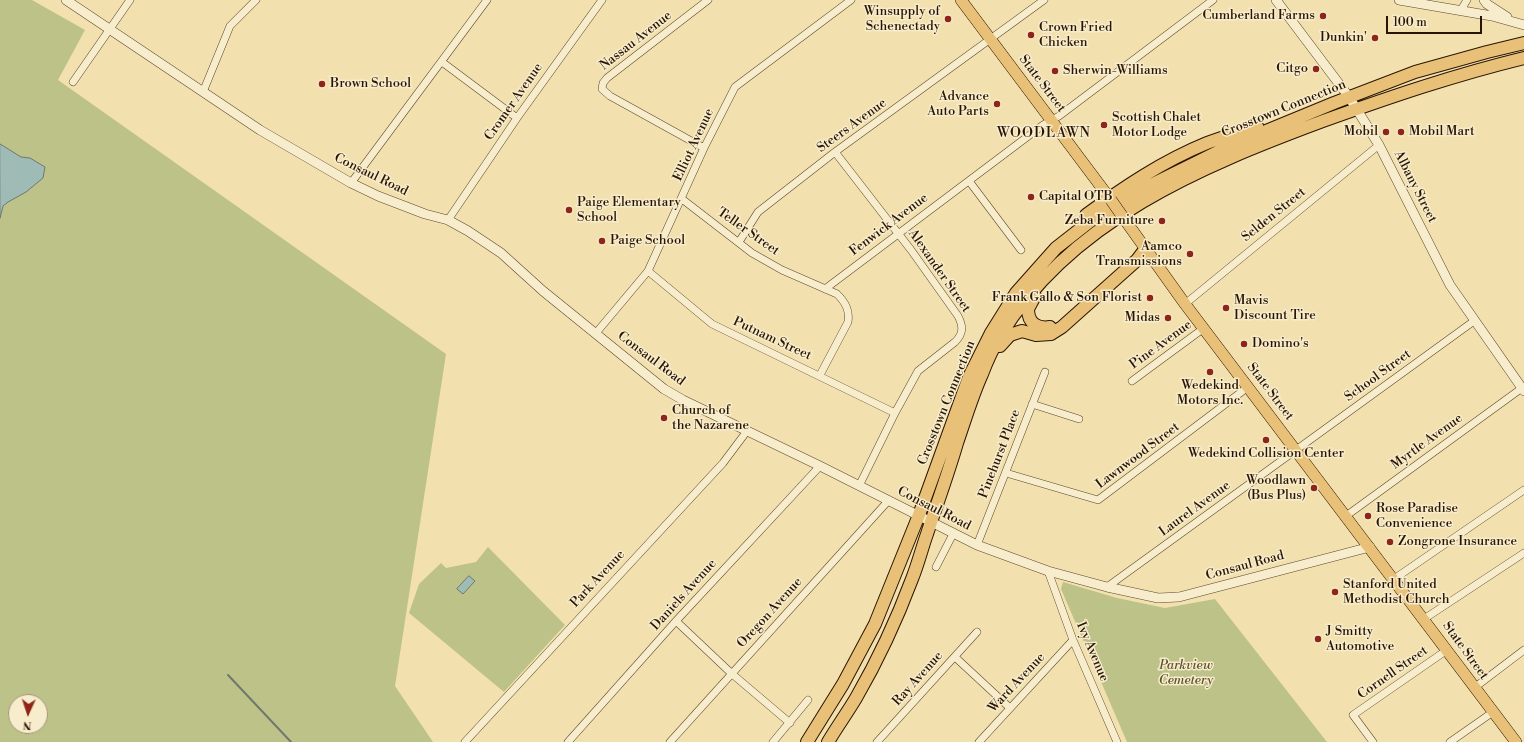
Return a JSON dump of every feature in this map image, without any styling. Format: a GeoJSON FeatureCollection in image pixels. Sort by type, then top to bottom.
{"type":"FeatureCollection","features":[{"type":"Feature","properties":{"kind":"highway","name":"Crosstown Connection"},"geometry":{"type":"LineString","coordinates":[[807,742],[843,684],[875,624],[975,376],[991,332],[1016,293],[1056,248],[1093,219],[1137,192],[1239,142],[1415,72],[1524,43]]}},
{"type":"Feature","properties":{"kind":"highway","name":"Crosstown Connection"},"geometry":{"type":"LineString","coordinates":[[828,742],[856,697],[887,639],[913,578],[932,522],[975,376],[999,336],[1026,298],[1062,260],[1106,225],[1161,191],[1196,172],[1282,136],[1420,86],[1485,67],[1524,58]]}},
{"type":"Feature","properties":{"kind":"highway"},"geometry":{"type":"LineString","coordinates":[[975,376],[983,336],[995,313],[1032,262],[1067,229],[1142,176],[1177,156],[1208,143],[1307,109],[1334,103]]}},
{"type":"Feature","properties":{"kind":"highway"},"geometry":{"type":"LineString","coordinates":[[975,376],[1010,335],[1022,332],[1036,335],[1051,334],[1062,328],[1138,260],[1146,248]]}},
{"type":"Feature","properties":{"kind":"highway"},"geometry":{"type":"LineString","coordinates":[[1047,276],[1028,309],[1031,322],[1035,326],[1042,328],[1060,323],[1133,255],[1146,248]]}},
{"type":"Feature","properties":{"kind":"main road","name":"State Street"},"geometry":{"type":"LineString","coordinates":[[961,0],[1052,120],[1185,304],[1516,742]]}},
{"type":"Feature","properties":{"kind":"street","name":"Consaul Road"},"geometry":{"type":"LineString","coordinates":[[66,0],[260,130],[351,183],[378,196],[425,214],[448,220],[468,231],[501,253],[543,292],[664,389],[683,400],[889,500],[977,545],[1048,571],[1158,598],[1179,597],[1370,547]]}},
{"type":"Feature","properties":{"kind":"street"},"geometry":{"type":"LineString","coordinates":[[73,82],[109,28],[130,0]]}},
{"type":"Feature","properties":{"kind":"street"},"geometry":{"type":"LineString","coordinates":[[203,92],[230,26],[256,0]]}},
{"type":"Feature","properties":{"kind":"street"},"geometry":{"type":"LineString","coordinates":[[351,183],[487,0]]}},
{"type":"Feature","properties":{"kind":"street","name":"Cromer Avenue"},"geometry":{"type":"LineString","coordinates":[[448,220],[517,118],[602,0]]}},
{"type":"Feature","properties":{"kind":"street","name":"Nassau Avenue"},"geometry":{"type":"LineString","coordinates":[[704,148],[610,96],[602,89],[602,83],[708,0]]}},
{"type":"Feature","properties":{"kind":"street","name":"Elliot Avenue"},"geometry":{"type":"LineString","coordinates":[[596,333],[648,272],[704,148],[735,87],[851,0]]}},
{"type":"Feature","properties":{"kind":"street","name":"Steers Avenue"},"geometry":{"type":"LineString","coordinates":[[738,242],[758,212],[835,152],[1044,0]]}},
{"type":"Feature","properties":{"kind":"street","name":"Fenwick Avenue"},"geometry":{"type":"LineString","coordinates":[[825,289],[898,233],[1043,125],[1059,116],[1213,0]]}},
{"type":"Feature","properties":{"kind":"street","name":"Albany Street"},"geometry":{"type":"LineString","coordinates":[[1276,0],[1349,97],[1379,145],[1450,285],[1523,389]]}},
{"type":"Feature","properties":{"kind":"street"},"geometry":{"type":"LineString","coordinates":[[1399,0],[1461,10],[1524,24]]}},
{"type":"Feature","properties":{"kind":"street"},"geometry":{"type":"LineString","coordinates":[[1461,10],[1467,0]]}},
{"type":"Feature","properties":{"kind":"street"},"geometry":{"type":"LineString","coordinates":[[1484,0],[1487,4],[1514,21]]}},
{"type":"Feature","properties":{"kind":"street"},"geometry":{"type":"LineString","coordinates":[[442,62],[517,118]]}},
{"type":"Feature","properties":{"kind":"street","name":"Selden Street"},"geometry":{"type":"LineString","coordinates":[[1185,304],[1379,145]]}},
{"type":"Feature","properties":{"kind":"street","name":"Alexander Street"},"geometry":{"type":"LineString","coordinates":[[835,152],[912,250],[958,316],[963,330],[954,342],[918,371],[895,413],[859,486]]}},
{"type":"Feature","properties":{"kind":"street"},"geometry":{"type":"LineString","coordinates":[[969,181],[1021,250]]}},
{"type":"Feature","properties":{"kind":"street","name":"Teller Street"},"geometry":{"type":"LineString","coordinates":[[682,199],[752,253],[782,270],[825,289]]}},
{"type":"Feature","properties":{"kind":"street","name":"Putnam Street"},"geometry":{"type":"LineString","coordinates":[[648,272],[712,324],[820,375],[895,413]]}},
{"type":"Feature","properties":{"kind":"street"},"geometry":{"type":"LineString","coordinates":[[820,375],[848,322],[849,315],[847,307],[837,294],[825,289]]}},
{"type":"Feature","properties":{"kind":"street","name":"School Street"},"geometry":{"type":"LineString","coordinates":[[1296,451],[1474,321]]}},
{"type":"Feature","properties":{"kind":"street","name":"Pine Avenue"},"geometry":{"type":"LineString","coordinates":[[1132,381],[1204,328]]}},
{"type":"Feature","properties":{"kind":"street","name":"Pinehurst Place"},"geometry":{"type":"LineString","coordinates":[[977,545],[1045,372]]}},
{"type":"Feature","properties":{"kind":"street","name":"Lawnwood Street"},"geometry":{"type":"LineString","coordinates":[[1006,473],[1098,500],[1248,387]]}},
{"type":"Feature","properties":{"kind":"street","name":"Myrtle Avenue"},"geometry":{"type":"LineString","coordinates":[[1346,516],[1523,389]]}},
{"type":"Feature","properties":{"kind":"street"},"geometry":{"type":"LineString","coordinates":[[1032,404],[1079,419]]}},
{"type":"Feature","properties":{"kind":"street","name":"Park Avenue"},"geometry":{"type":"LineString","coordinates":[[465,742],[723,463],[747,431]]}},
{"type":"Feature","properties":{"kind":"street","name":"Laurel Avenue"},"geometry":{"type":"LineString","coordinates":[[1107,586],[1296,451]]}},
{"type":"Feature","properties":{"kind":"street","name":"Daniels Avenue"},"geometry":{"type":"LineString","coordinates":[[571,741],[676,621],[820,466]]}},
{"type":"Feature","properties":{"kind":"street"},"geometry":{"type":"LineString","coordinates":[[1394,579],[1524,490]]}},
{"type":"Feature","properties":{"kind":"street","name":"Oregon Avenue"},"geometry":{"type":"LineString","coordinates":[[670,742],[889,500]]}},
{"type":"Feature","properties":{"kind":"street"},"geometry":{"type":"LineString","coordinates":[[936,566],[953,534]]}},
{"type":"Feature","properties":{"kind":"street"},"geometry":{"type":"LineString","coordinates":[[1424,619],[1524,553]]}},
{"type":"Feature","properties":{"kind":"street","name":"Ivy Avenue"},"geometry":{"type":"LineString","coordinates":[[1048,571],[1073,640],[1118,742]]}},
{"type":"Feature","properties":{"kind":"street"},"geometry":{"type":"LineString","coordinates":[[676,621],[731,673],[790,723]]}},
{"type":"Feature","properties":{"kind":"street","name":"Ray Avenue"},"geometry":{"type":"LineString","coordinates":[[877,742],[977,632]]}},
{"type":"Feature","properties":{"kind":"street","name":"Ward Avenue"},"geometry":{"type":"LineString","coordinates":[[979,742],[1073,640]]}},
{"type":"Feature","properties":{"kind":"street","name":"Cornell Street"},"geometry":{"type":"LineString","coordinates":[[1373,742],[1353,716],[1447,650]]}},
{"type":"Feature","properties":{"kind":"street"},"geometry":{"type":"LineString","coordinates":[[1474,688],[1524,650]]}},
{"type":"Feature","properties":{"kind":"street"},"geometry":{"type":"LineString","coordinates":[[955,656],[1010,708]]}},
{"type":"Feature","properties":{"kind":"street"},"geometry":{"type":"LineString","coordinates":[[773,742],[808,700]]}},
{"type":"Feature","properties":{"kind":"street"},"geometry":{"type":"LineString","coordinates":[[1450,742],[1492,712]]}},
{"type":"Feature","properties":{"kind":"street"},"geometry":{"type":"LineString","coordinates":[[1520,742],[1524,739]]}},
{"type":"Feature","properties":{"kind":"green space"},"geometry":{"type":"Polygon","coordinates":[[[0,0],[32,0],[85,30],[58,80],[446,354],[395,686],[433,742],[0,742],[0,0]]]}},
{"type":"Feature","properties":{"kind":"green space"},"geometry":{"type":"Polygon","coordinates":[[[488,547],[565,625],[504,692],[409,613],[419,584],[441,563],[446,568],[476,562],[488,547]]]}},
{"type":"Feature","properties":{"kind":"green space","name":"Parkview Cemetery"},"geometry":{"type":"Polygon","coordinates":[[[1063,582],[1117,598],[1165,608],[1215,599],[1327,742],[1127,742],[1061,589],[1063,582]]]}},
{"type":"Feature","properties":{"kind":"water"},"geometry":{"type":"Polygon","coordinates":[[[0,144],[21,157],[30,158],[45,167],[43,178],[26,192],[3,206],[0,218],[0,144]]]}},
{"type":"Feature","properties":{"kind":"water"},"geometry":{"type":"Polygon","coordinates":[[[469,576],[475,581],[463,594],[457,589],[469,576]]]}},
{"type":"Feature","properties":{"kind":"waterway"},"geometry":{"type":"LineString","coordinates":[[228,675],[291,742]]}},
{"type":"Feature","properties":{"kind":"place","name":"Cumberland Farms"},"geometry":{"type":"Point","coordinates":[1323,16]}},
{"type":"Feature","properties":{"kind":"place","name":"Winsupply of Schenectady"},"geometry":{"type":"Point","coordinates":[948,19]}},
{"type":"Feature","properties":{"kind":"place","name":"Crown Fried Chicken"},"geometry":{"type":"Point","coordinates":[1031,35]}},
{"type":"Feature","properties":{"kind":"place","name":"Dunkin'"},"geometry":{"type":"Point","coordinates":[1375,38]}},
{"type":"Feature","properties":{"kind":"place","name":"Citgo"},"geometry":{"type":"Point","coordinates":[1316,69]}},
{"type":"Feature","properties":{"kind":"place","name":"Sherwin-Williams"},"geometry":{"type":"Point","coordinates":[1055,71]}},
{"type":"Feature","properties":{"kind":"place","name":"Brown School"},"geometry":{"type":"Point","coordinates":[322,84]}},
{"type":"Feature","properties":{"kind":"place","name":"Advance Auto Parts"},"geometry":{"type":"Point","coordinates":[997,104]}},
{"type":"Feature","properties":{"kind":"place","name":"Scottish Chalet Motor Lodge"},"geometry":{"type":"Point","coordinates":[1104,125]}},
{"type":"Feature","properties":{"kind":"place","name":"Mobil"},"geometry":{"type":"Point","coordinates":[1386,132]}},
{"type":"Feature","properties":{"kind":"place","name":"Mobil Mart"},"geometry":{"type":"Point","coordinates":[1401,132]}},
{"type":"Feature","properties":{"kind":"place","name":"Capital OTB"},"geometry":{"type":"Point","coordinates":[1031,197]}},
{"type":"Feature","properties":{"kind":"place","name":"Paige Elementary School"},"geometry":{"type":"Point","coordinates":[569,210]}},
{"type":"Feature","properties":{"kind":"place","name":"Zeba Furniture"},"geometry":{"type":"Point","coordinates":[1162,221]}},
{"type":"Feature","properties":{"kind":"place","name":"Paige School"},"geometry":{"type":"Point","coordinates":[602,241]}},
{"type":"Feature","properties":{"kind":"place","name":"Aamco Transmissions"},"geometry":{"type":"Point","coordinates":[1190,254]}},
{"type":"Feature","properties":{"kind":"place","name":"Frank Gallo & Son Florist"},"geometry":{"type":"Point","coordinates":[1150,298]}},
{"type":"Feature","properties":{"kind":"place","name":"Mavis Discount Tire"},"geometry":{"type":"Point","coordinates":[1226,308]}},
{"type":"Feature","properties":{"kind":"place","name":"Midas"},"geometry":{"type":"Point","coordinates":[1168,318]}},
{"type":"Feature","properties":{"kind":"place","name":"Domino's"},"geometry":{"type":"Point","coordinates":[1244,344]}},
{"type":"Feature","properties":{"kind":"place","name":"Wedekind Motors Inc."},"geometry":{"type":"Point","coordinates":[1210,372]}},
{"type":"Feature","properties":{"kind":"place","name":"Church of the Nazarene"},"geometry":{"type":"Point","coordinates":[664,418]}},
{"type":"Feature","properties":{"kind":"place","name":"Wedekind Collision Center"},"geometry":{"type":"Point","coordinates":[1266,440]}},
{"type":"Feature","properties":{"kind":"place","name":"Woodlawn (Bus Plus)"},"geometry":{"type":"Point","coordinates":[1314,488]}},
{"type":"Feature","properties":{"kind":"place","name":"Rose Paradise Convenience"},"geometry":{"type":"Point","coordinates":[1368,516]}},
{"type":"Feature","properties":{"kind":"place","name":"Zongrone Insurance"},"geometry":{"type":"Point","coordinates":[1390,542]}},
{"type":"Feature","properties":{"kind":"place","name":"Stanford United Methodist Church"},"geometry":{"type":"Point","coordinates":[1335,592]}},
{"type":"Feature","properties":{"kind":"place","name":"J Smitty Automotive"},"geometry":{"type":"Point","coordinates":[1318,639]}},
{"type":"Feature","properties":{"kind":"district","name":"WOODLAWN"},"geometry":{"type":"Point","coordinates":[1044,134]}}]}
